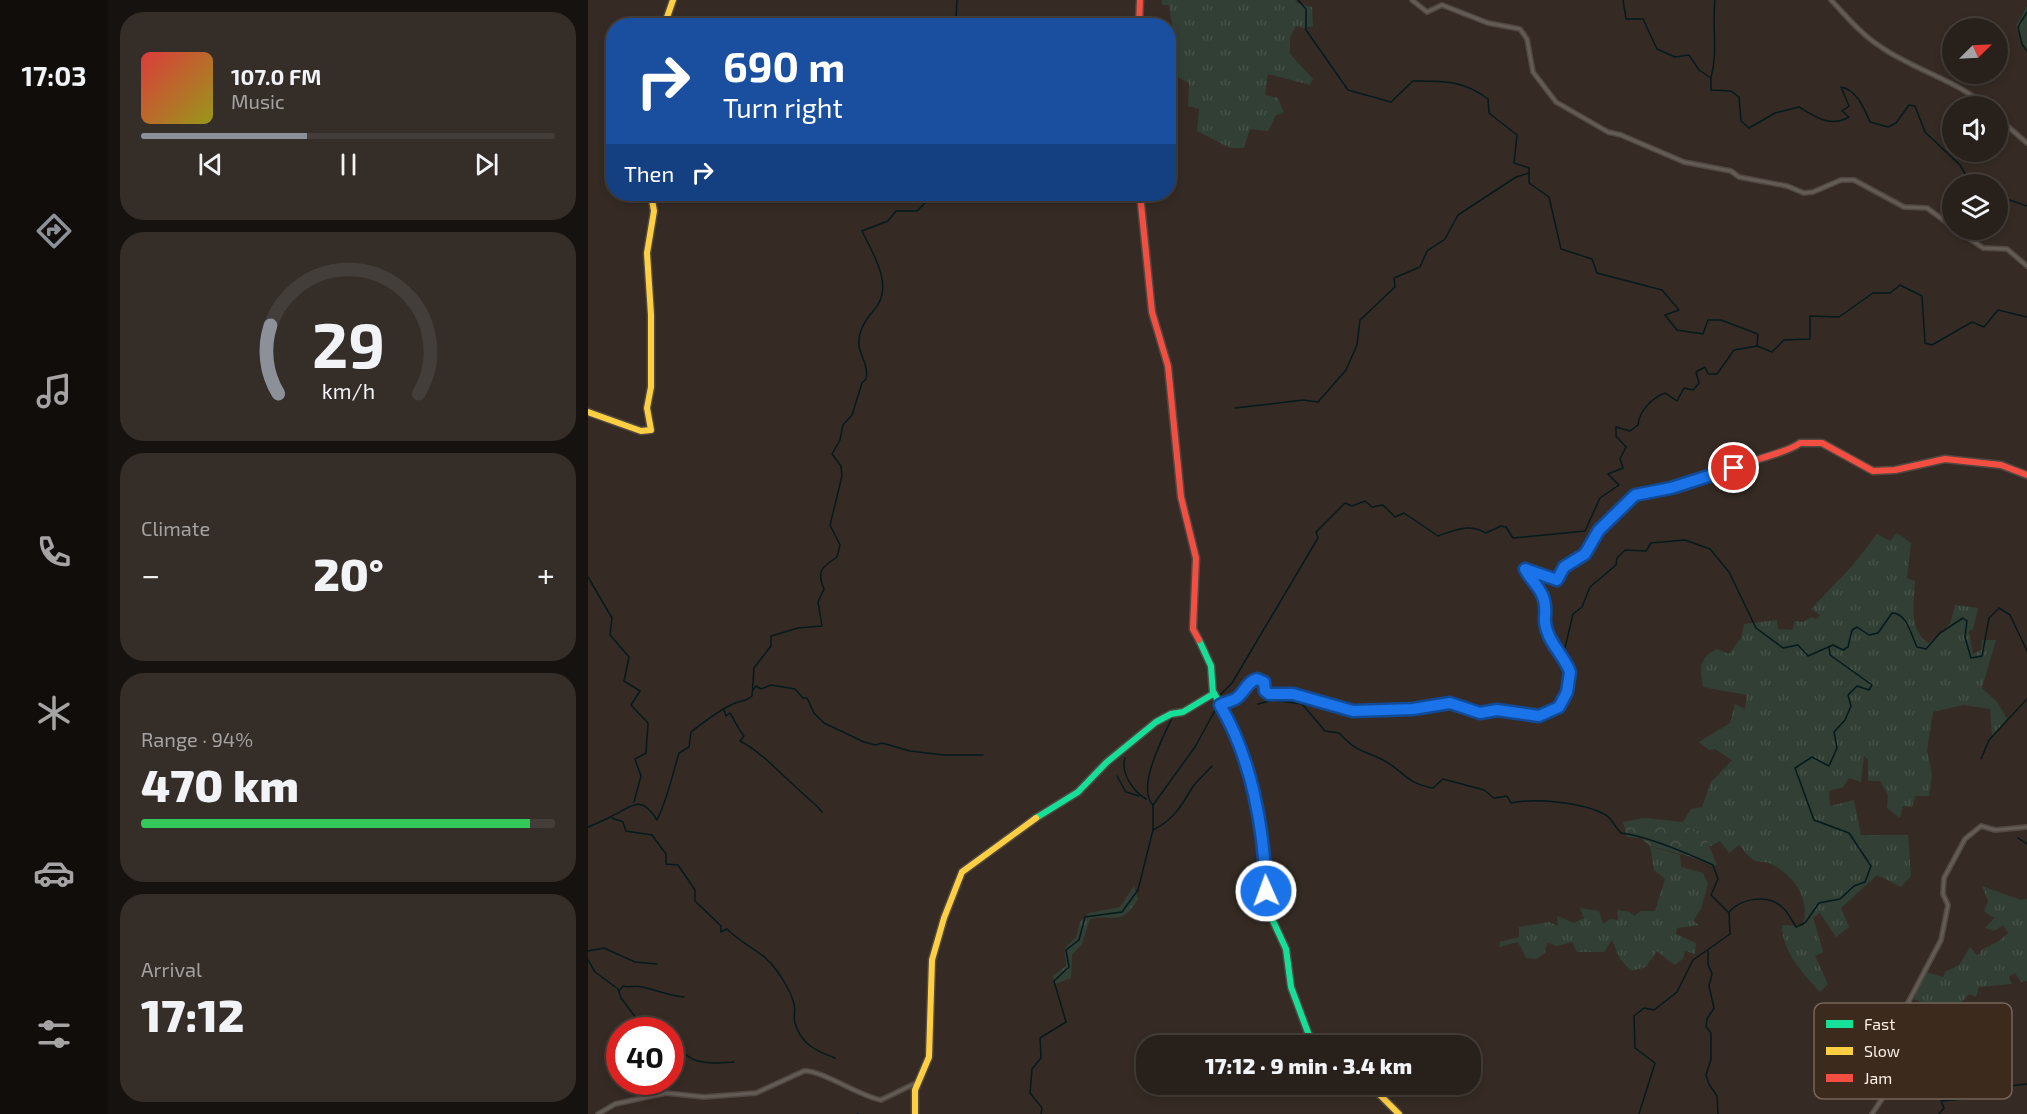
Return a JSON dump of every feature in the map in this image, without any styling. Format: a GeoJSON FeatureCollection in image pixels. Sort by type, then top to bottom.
{"type":"FeatureCollection","features":[{"type":"Feature","properties":{"kind":"street"},"geometry":{"type":"LineString","coordinates":[[667,18],[673,0]]}},
{"type":"Feature","properties":{"kind":"street"},"geometry":{"type":"LineString","coordinates":[[1139,18],[1140,0]]}},
{"type":"Feature","properties":{"kind":"street"},"geometry":{"type":"LineString","coordinates":[[1413,0],[1427,12],[1442,4],[1488,23],[1520,29],[1527,39],[1533,72],[1556,102],[1608,132],[1621,135],[1684,162],[1731,171],[1739,177],[1787,186],[1806,193],[1821,189],[1832,182],[1854,180],[1904,207],[1927,208],[1942,219]]}},
{"type":"Feature","properties":{"kind":"street"},"geometry":{"type":"LineString","coordinates":[[1831,0],[1860,31],[1882,48],[1942,76],[1971,96]]}},
{"type":"Feature","properties":{"kind":"street"},"geometry":{"type":"LineString","coordinates":[[2008,127],[2027,143]]}},
{"type":"Feature","properties":{"kind":"street"},"geometry":{"type":"LineString","coordinates":[[588,412],[641,430],[651,430],[647,408],[651,385],[651,315],[647,253],[655,211],[653,201]]}},
{"type":"Feature","properties":{"kind":"street"},"geometry":{"type":"LineString","coordinates":[[1141,201],[1152,314],[1168,366],[1181,497],[1196,558],[1193,629],[1211,666],[1213,692],[1229,721],[1251,786],[1264,847],[1265,901],[1272,922],[1286,949],[1291,987],[1308,1035]]}},
{"type":"Feature","properties":{"kind":"street"},"geometry":{"type":"LineString","coordinates":[[1971,240],[1983,248],[2007,249],[2027,266]]}},
{"type":"Feature","properties":{"kind":"street"},"geometry":{"type":"LineString","coordinates":[[1220,705],[1236,699],[1252,680],[1257,679],[1264,682],[1265,691],[1269,694],[1293,694],[1353,711],[1413,709],[1450,703],[1480,713],[1497,710],[1511,714],[1545,715],[1562,704],[1570,672],[1557,652],[1544,623],[1545,603],[1542,593],[1536,581],[1525,569],[1557,580],[1564,567],[1585,554],[1599,530],[1635,495],[1698,481],[1769,454],[1783,452],[1800,443],[1811,442],[1827,445],[1873,471],[1895,470],[1912,465],[1951,460],[2001,465],[2027,475]]}},
{"type":"Feature","properties":{"kind":"street"},"geometry":{"type":"LineString","coordinates":[[598,1114],[615,1104],[666,1093],[698,1097],[756,1093],[804,1071],[812,1071],[853,1091],[881,1100],[916,1083],[926,1070],[929,1057],[932,960],[944,918],[962,872],[1023,826],[1079,791],[1107,762],[1156,722],[1209,698],[1213,692]]}},
{"type":"Feature","properties":{"kind":"street"},"geometry":{"type":"LineString","coordinates":[[1908,1003],[1941,940],[1948,905],[1943,889],[1952,861],[1968,834],[1981,826],[1995,830],[2027,826]]}},
{"type":"Feature","properties":{"kind":"street"},"geometry":{"type":"LineString","coordinates":[[915,1114],[913,1100],[916,1083]]}},
{"type":"Feature","properties":{"kind":"street"},"geometry":{"type":"LineString","coordinates":[[1380,1095],[1399,1114]]}},
{"type":"Feature","properties":{"kind":"street"},"geometry":{"type":"LineString","coordinates":[[1872,1114],[1882,1099]]}},
{"type":"Feature","properties":{"kind":"green space"},"geometry":{"type":"Polygon","coordinates":[[[1162,0],[1295,0],[1297,3],[1312,7],[1313,26],[1303,28],[1296,26],[1290,38],[1290,54],[1313,79],[1310,85],[1268,74],[1265,95],[1278,98],[1284,113],[1276,115],[1268,131],[1250,129],[1244,148],[1230,148],[1197,131],[1199,109],[1188,106],[1189,83],[1176,76],[1176,18],[1171,18],[1169,5],[1162,5],[1162,0]]]}},
{"type":"Feature","properties":{"kind":"green space"},"geometry":{"type":"Polygon","coordinates":[[[2027,6],[2027,53],[2016,27],[2027,6]]]}},
{"type":"Feature","properties":{"kind":"green space"},"geometry":{"type":"Polygon","coordinates":[[[1897,533],[1911,543],[1907,578],[1915,581],[1913,607],[1915,624],[1922,638],[1929,643],[1950,624],[1955,605],[1978,608],[1973,629],[1969,631],[1973,654],[1981,650],[1982,640],[1996,640],[1982,688],[1998,703],[2007,719],[1992,736],[1990,709],[1963,705],[1933,712],[1927,750],[1932,775],[1929,796],[1915,796],[1912,807],[1903,806],[1900,818],[1887,808],[1888,795],[1880,781],[1868,781],[1868,760],[1864,756],[1861,782],[1849,778],[1843,787],[1829,791],[1830,806],[1854,800],[1861,835],[1908,835],[1911,876],[1901,887],[1877,875],[1841,908],[1849,927],[1836,937],[1820,913],[1813,917],[1823,952],[1815,956],[1828,984],[1820,992],[1794,961],[1785,944],[1782,925],[1803,926],[1805,916],[1803,898],[1794,882],[1788,875],[1771,864],[1754,860],[1739,845],[1729,853],[1720,841],[1709,847],[1705,837],[1696,834],[1683,822],[1691,809],[1702,807],[1711,782],[1732,760],[1715,749],[1709,750],[1699,742],[1730,723],[1735,704],[1745,709],[1747,695],[1703,687],[1702,664],[1706,656],[1717,649],[1729,654],[1741,638],[1744,624],[1777,620],[1778,629],[1792,630],[1795,621],[1803,622],[1811,617],[1817,619],[1820,615],[1811,609],[1853,565],[1877,534],[1890,541],[1897,533]]]}},
{"type":"Feature","properties":{"kind":"green space"},"geometry":{"type":"Polygon","coordinates":[[[1644,818],[1683,822],[1696,834],[1705,837],[1717,865],[1712,866],[1695,858],[1650,846],[1641,838],[1627,837],[1623,822],[1644,818]]]}},
{"type":"Feature","properties":{"kind":"green space"},"geometry":{"type":"Polygon","coordinates":[[[1650,846],[1680,855],[1681,867],[1703,873],[1708,883],[1701,909],[1693,921],[1699,925],[1677,928],[1676,934],[1696,943],[1695,954],[1685,951],[1683,959],[1674,965],[1657,951],[1646,967],[1631,971],[1620,959],[1612,940],[1604,952],[1577,952],[1572,942],[1556,946],[1547,942],[1545,953],[1536,959],[1526,958],[1518,942],[1499,947],[1500,942],[1519,937],[1519,927],[1549,922],[1558,926],[1557,916],[1574,923],[1584,918],[1580,908],[1599,911],[1603,924],[1610,919],[1618,920],[1617,910],[1630,912],[1634,916],[1641,911],[1655,911],[1665,879],[1654,870],[1650,846]]]}},
{"type":"Feature","properties":{"kind":"green space"},"geometry":{"type":"Polygon","coordinates":[[[1134,886],[1138,899],[1127,914],[1116,918],[1090,919],[1082,944],[1072,955],[1071,978],[1055,984],[1053,976],[1066,966],[1065,948],[1076,937],[1080,922],[1089,913],[1120,907],[1134,886]]]}},
{"type":"Feature","properties":{"kind":"green space"},"geometry":{"type":"Polygon","coordinates":[[[1982,886],[2021,900],[2027,899],[2027,981],[2021,982],[2015,973],[2009,977],[2012,984],[1979,987],[1976,997],[1969,994],[1960,1003],[1919,1003],[1913,999],[1926,972],[1943,977],[1945,972],[1959,965],[1970,947],[1977,955],[1980,954],[1981,950],[1999,941],[2008,933],[2003,925],[1994,931],[1985,928],[1994,918],[1984,911],[1988,901],[1982,886]]]}},
{"type":"Feature","properties":{"kind":"waterway"},"geometry":{"type":"LineString","coordinates":[[956,18],[957,0]]}},
{"type":"Feature","properties":{"kind":"waterway"},"geometry":{"type":"LineString","coordinates":[[1298,0],[1306,9],[1306,30],[1348,90],[1391,102],[1413,81],[1443,82],[1470,88],[1488,99],[1489,113],[1517,135],[1514,163],[1529,168],[1529,183],[1549,197],[1561,249],[1592,259],[1597,273],[1662,290],[1679,310],[1665,315],[1677,330],[1703,334],[1708,320],[1721,320],[1758,334],[1757,346],[1772,352],[1784,340],[1810,339],[1810,316],[1839,317],[1873,293],[1890,293],[1900,285],[1922,296],[1925,343],[1932,345],[1972,322],[1984,327],[1998,310],[2027,317]]}},
{"type":"Feature","properties":{"kind":"waterway"},"geometry":{"type":"LineString","coordinates":[[1623,0],[1626,19],[1643,19],[1657,49],[1675,57],[1689,55],[1699,70],[1711,78],[1711,90],[1731,91],[1739,97],[1741,121],[1749,128],[1775,113],[1799,107],[1823,120],[1836,121],[1849,117],[1842,111],[1849,106],[1841,87],[1856,96],[1870,122],[1888,127],[1896,123],[1909,105],[1915,106],[1925,132],[1960,165],[1965,174]]}},
{"type":"Feature","properties":{"kind":"waterway"},"geometry":{"type":"LineString","coordinates":[[1711,78],[1714,59],[1715,0]]}},
{"type":"Feature","properties":{"kind":"waterway"},"geometry":{"type":"LineString","coordinates":[[2027,12],[2018,27],[2022,44],[2027,51]]}},
{"type":"Feature","properties":{"kind":"waterway"},"geometry":{"type":"LineString","coordinates":[[1235,408],[1303,400],[1318,402],[1346,370],[1357,345],[1360,320],[1395,287],[1394,278],[1420,267],[1427,251],[1445,239],[1458,215],[1516,177],[1529,173]]}},
{"type":"Feature","properties":{"kind":"waterway"},"geometry":{"type":"LineString","coordinates":[[2008,199],[2027,206]]}},
{"type":"Feature","properties":{"kind":"waterway"},"geometry":{"type":"LineString","coordinates":[[588,827],[636,805],[646,807],[657,820],[679,753],[689,747],[691,732],[720,711],[752,696],[754,668],[771,646],[771,636],[798,628],[822,626],[818,602],[824,589],[821,574],[824,567],[837,557],[840,545],[830,525],[842,476],[841,466],[832,454],[840,440],[843,425],[852,415],[862,383],[866,379],[867,374],[859,348],[859,339],[865,321],[880,301],[883,291],[880,270],[862,231],[888,221],[896,211],[917,211],[927,201]]}},
{"type":"Feature","properties":{"kind":"waterway"},"geometry":{"type":"LineString","coordinates":[[1219,696],[1232,683],[1318,538],[1316,532],[1345,503],[1352,506],[1365,501],[1372,507],[1383,505],[1395,517],[1404,513],[1438,536],[1468,528],[1486,533],[1501,526],[1506,527],[1513,538],[1585,531],[1600,498],[1619,485],[1608,474],[1623,468],[1620,459],[1626,447],[1616,436],[1616,427],[1630,431],[1638,425],[1644,410],[1655,398],[1665,393],[1677,401],[1684,388],[1693,390],[1699,383],[1696,372],[1705,367],[1708,374],[1717,374],[1734,350],[1757,346]]}},
{"type":"Feature","properties":{"kind":"waterway"},"geometry":{"type":"LineString","coordinates":[[1565,648],[1573,614],[1582,607],[1590,587],[1616,565],[1617,558],[1625,550],[1646,551],[1651,543],[1685,540],[1710,549],[1729,572],[1756,628],[1783,648],[1798,645],[1808,656],[1833,645],[1843,650],[1848,647],[1852,630],[1857,627],[1869,635],[1878,633],[1892,613],[1905,621],[1917,647],[1926,649],[1940,633],[1963,618],[1967,621],[1965,637],[1971,658],[1982,656],[1989,618],[1999,608],[2010,615],[2027,651]]}},
{"type":"Feature","properties":{"kind":"waterway"},"geometry":{"type":"LineString","coordinates":[[588,577],[612,618],[610,635],[629,657],[624,681],[640,691],[631,705],[648,723],[646,753],[635,759],[641,776],[634,802]]}},
{"type":"Feature","properties":{"kind":"waterway"},"geometry":{"type":"LineString","coordinates":[[1639,1114],[1655,1063],[1635,1048],[1634,1016],[1644,1008],[1654,1010],[1677,992],[1693,960],[1730,934],[1729,912],[1747,901],[1769,900],[1784,909],[1796,927],[1805,923],[1819,903],[1840,899],[1854,886],[1865,882],[1871,866],[1849,833],[1814,820],[1795,768],[1812,757],[1829,766],[1837,748],[1834,732],[1845,720],[1851,706],[1848,695],[1857,686],[1869,690],[1872,685],[1830,655],[1829,647]]}},
{"type":"Feature","properties":{"kind":"waterway"},"geometry":{"type":"LineString","coordinates":[[753,690],[756,686],[761,689],[771,685],[795,689],[803,698],[807,698],[814,713],[824,723],[864,742],[876,745],[882,743],[910,751],[944,755],[983,755]]}},
{"type":"Feature","properties":{"kind":"waterway"},"geometry":{"type":"LineString","coordinates":[[1981,759],[1989,740],[2027,699]]}},
{"type":"Feature","properties":{"kind":"waterway"},"geometry":{"type":"LineString","coordinates":[[1258,704],[1273,700],[1302,704],[1325,731],[1339,733],[1355,747],[1389,763],[1410,780],[1423,786],[1433,788],[1443,779],[1484,790],[1494,798],[1507,796],[1511,803],[1559,802],[1585,807],[1608,816],[1621,833],[1655,842],[1713,865],[1718,879],[1711,895],[1728,912]]}},
{"type":"Feature","properties":{"kind":"waterway"},"geometry":{"type":"LineString","coordinates":[[1041,1114],[1042,1108],[1030,1093],[1032,1069],[1041,1058],[1040,1038],[1066,1022],[1054,981],[1069,967],[1066,950],[1079,940],[1085,917],[1122,912],[1138,890],[1153,830],[1153,805],[1195,747],[1218,705]]}},
{"type":"Feature","properties":{"kind":"waterway"},"geometry":{"type":"LineString","coordinates":[[724,710],[726,716],[730,713],[744,736],[740,741],[762,756],[822,812]]}},
{"type":"Feature","properties":{"kind":"waterway"},"geometry":{"type":"LineString","coordinates":[[1153,805],[1149,797],[1149,775],[1172,718]]}},
{"type":"Feature","properties":{"kind":"waterway"},"geometry":{"type":"LineString","coordinates":[[1125,758],[1124,770],[1129,782],[1146,799]]}},
{"type":"Feature","properties":{"kind":"waterway"},"geometry":{"type":"LineString","coordinates":[[1153,830],[1176,812],[1194,785],[1212,766]]}},
{"type":"Feature","properties":{"kind":"waterway"},"geometry":{"type":"LineString","coordinates":[[1117,776],[1126,792],[1139,796]]}},
{"type":"Feature","properties":{"kind":"waterway"},"geometry":{"type":"LineString","coordinates":[[612,818],[623,822],[626,831],[652,835],[666,854],[666,864],[678,865],[695,890],[695,901],[721,926],[721,932],[727,929],[772,964],[791,996],[795,1006],[795,1023],[801,1036],[816,1049],[835,1058]]}},
{"type":"Feature","properties":{"kind":"waterway"},"geometry":{"type":"LineString","coordinates":[[2018,838],[2027,844]]}},
{"type":"Feature","properties":{"kind":"waterway"},"geometry":{"type":"LineString","coordinates":[[588,951],[604,948],[635,962],[657,964]]}},
{"type":"Feature","properties":{"kind":"waterway"},"geometry":{"type":"LineString","coordinates":[[1708,951],[1708,964],[1712,974],[1709,986],[1714,1008],[1707,1019],[1706,1027],[1711,1033],[1711,1059],[1706,1075],[1717,1096],[1718,1114]]}},
{"type":"Feature","properties":{"kind":"waterway"},"geometry":{"type":"LineString","coordinates":[[588,960],[595,972],[618,989],[621,998],[635,1017]]}},
{"type":"Feature","properties":{"kind":"waterway"},"geometry":{"type":"LineString","coordinates":[[619,991],[623,986],[639,986],[684,997]]}},
{"type":"Feature","properties":{"kind":"waterway"},"geometry":{"type":"LineString","coordinates":[[684,1054],[706,1063],[734,1062]]}},
{"type":"Feature","properties":{"kind":"waterway"},"geometry":{"type":"LineString","coordinates":[[2012,1086],[2027,1084]]}},
{"type":"Feature","properties":{"kind":"waterway"},"geometry":{"type":"LineString","coordinates":[[1939,1114],[1944,1108],[1941,1101],[1963,1099]]}},
{"type":"Feature","properties":{"kind":"traffic: fast"},"geometry":{"type":"LineString","coordinates":[[1560,707],[1570,672],[1557,652],[1544,623],[1545,603],[1542,593],[1525,569],[1557,580],[1564,567],[1585,554],[1599,530],[1634,495],[1698,481],[1740,465]]}},
{"type":"Feature","properties":{"kind":"traffic: fast"},"geometry":{"type":"LineString","coordinates":[[1036,818],[1078,792],[1107,762],[1156,722],[1171,714],[1183,712],[1213,694],[1211,666],[1199,640]]}},
{"type":"Feature","properties":{"kind":"traffic: fast"},"geometry":{"type":"LineString","coordinates":[[1214,693],[1229,721],[1249,778],[1264,847],[1268,910],[1286,949],[1291,987],[1309,1035]]}},
{"type":"Feature","properties":{"kind":"traffic: slow"},"geometry":{"type":"LineString","coordinates":[[667,18],[673,0]]}},
{"type":"Feature","properties":{"kind":"traffic: slow"},"geometry":{"type":"LineString","coordinates":[[588,412],[641,431],[651,430],[647,408],[651,387],[651,315],[647,253],[654,211],[652,201]]}},
{"type":"Feature","properties":{"kind":"traffic: slow"},"geometry":{"type":"LineString","coordinates":[[915,1114],[915,1090],[929,1057],[932,960],[944,918],[962,872],[1036,818]]}},
{"type":"Feature","properties":{"kind":"traffic: slow"},"geometry":{"type":"LineString","coordinates":[[1380,1095],[1399,1114]]}},
{"type":"Feature","properties":{"kind":"traffic: jam"},"geometry":{"type":"LineString","coordinates":[[1139,18],[1140,0]]}},
{"type":"Feature","properties":{"kind":"traffic: jam"},"geometry":{"type":"LineString","coordinates":[[1141,201],[1152,312],[1168,366],[1181,497],[1196,558],[1193,629],[1199,640]]}},
{"type":"Feature","properties":{"kind":"traffic: jam"},"geometry":{"type":"LineString","coordinates":[[1740,465],[1800,443],[1822,443],[1873,471],[1895,470],[1945,459],[2001,465],[2027,475]]}},
{"type":"Feature","properties":{"kind":"traffic: jam"},"geometry":{"type":"LineString","coordinates":[[1219,705],[1235,700],[1249,685],[1259,681],[1264,682],[1265,691],[1269,694],[1293,694],[1345,709],[1363,711],[1413,709],[1450,703],[1480,713],[1497,710],[1539,716],[1560,707]]}},
{"type":"Feature","properties":{"kind":"route"},"geometry":{"type":"LineString","coordinates":[[1266,891],[1264,847],[1250,778],[1229,721],[1220,705],[1222,703],[1236,699],[1252,680],[1257,679],[1264,682],[1266,693],[1293,694],[1353,711],[1401,710],[1450,703],[1482,714],[1497,710],[1511,714],[1545,715],[1557,709],[1565,697],[1570,669],[1559,656],[1544,623],[1545,603],[1542,593],[1536,581],[1525,569],[1557,580],[1567,563],[1585,554],[1599,530],[1630,497],[1642,492],[1671,488],[1734,468]]}}]}
